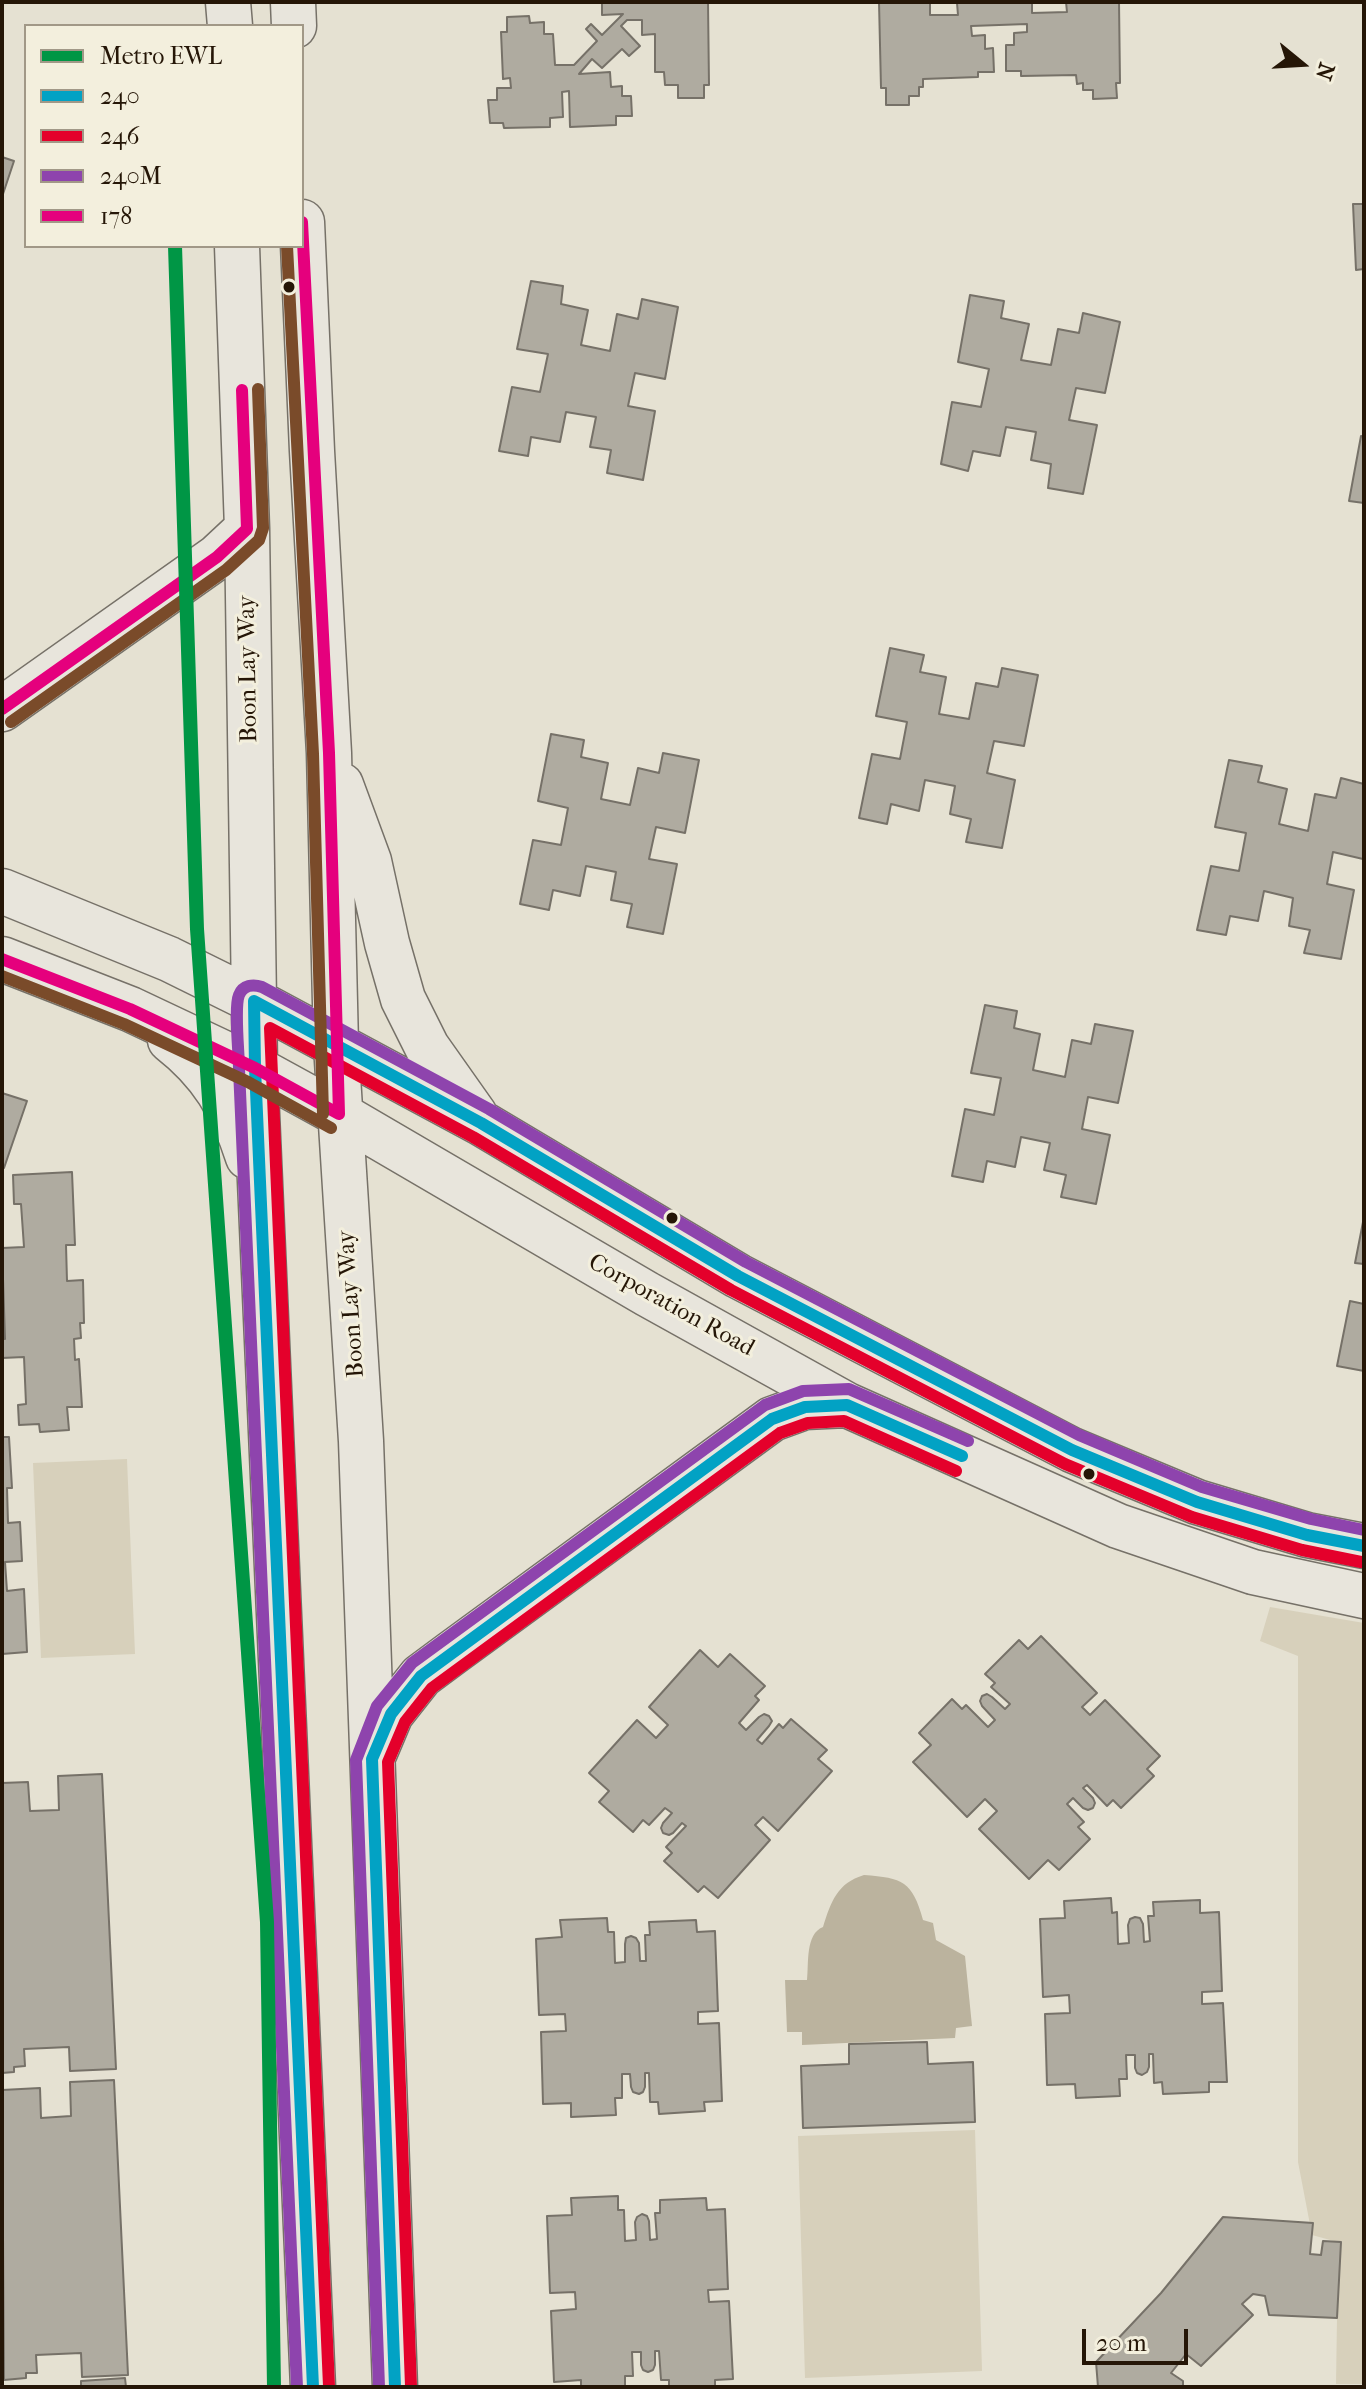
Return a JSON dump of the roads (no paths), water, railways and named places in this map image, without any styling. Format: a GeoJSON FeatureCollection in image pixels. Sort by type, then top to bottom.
{"type":"FeatureCollection","features":[{"type":"Feature","properties":{"kind":"main road"},"geometry":{"type":"LineString","coordinates":[[228,2],[230,24]]}},
{"type":"Feature","properties":{"kind":"main road"},"geometry":{"type":"LineString","coordinates":[[293,2],[294,24]]}},
{"type":"Feature","properties":{"kind":"main road","name":"Boon Lay Way"},"geometry":{"type":"LineString","coordinates":[[237,248],[247,529],[255,1068],[313,2387]]}},
{"type":"Feature","properties":{"kind":"main road","name":"Boon Lay Way"},"geometry":{"type":"LineString","coordinates":[[303,248],[329,753],[339,1114],[361,1441],[395,2387]]}},
{"type":"Feature","properties":{"kind":"main road"},"geometry":{"type":"LineString","coordinates":[[2,709],[217,557],[247,529]]}},
{"type":"Feature","properties":{"kind":"main road"},"geometry":{"type":"LineString","coordinates":[[329,753],[369,861],[403,999],[427,1047],[481,1123]]}},
{"type":"Feature","properties":{"kind":"main road"},"geometry":{"type":"LineString","coordinates":[[2,891],[169,959],[254,1001],[481,1123],[738,1276],[1072,1450],[1197,1502],[1307,1535],[1364,1546]]}},
{"type":"Feature","properties":{"kind":"main road","name":"Corporation Road"},"geometry":{"type":"LineString","coordinates":[[2,959],[130,1009],[255,1068],[647,1294],[847,1405],[1118,1526],[1253,1572],[1364,1596]]}},
{"type":"Feature","properties":{"kind":"main road"},"geometry":{"type":"LineString","coordinates":[[130,1009],[187,1053],[215,1084],[238,1125],[260,1197]]}},
{"type":"Feature","properties":{"kind":"main road"},"geometry":{"type":"LineString","coordinates":[[372,1759],[391,1714],[421,1676],[772,1419],[805,1407],[847,1405]]}},
{"type":"Feature","properties":{"kind":"metro line","name":"EWL"},"geometry":{"type":"LineString","coordinates":[[175,248],[197,929],[267,1922],[274,2387]]}}]}
